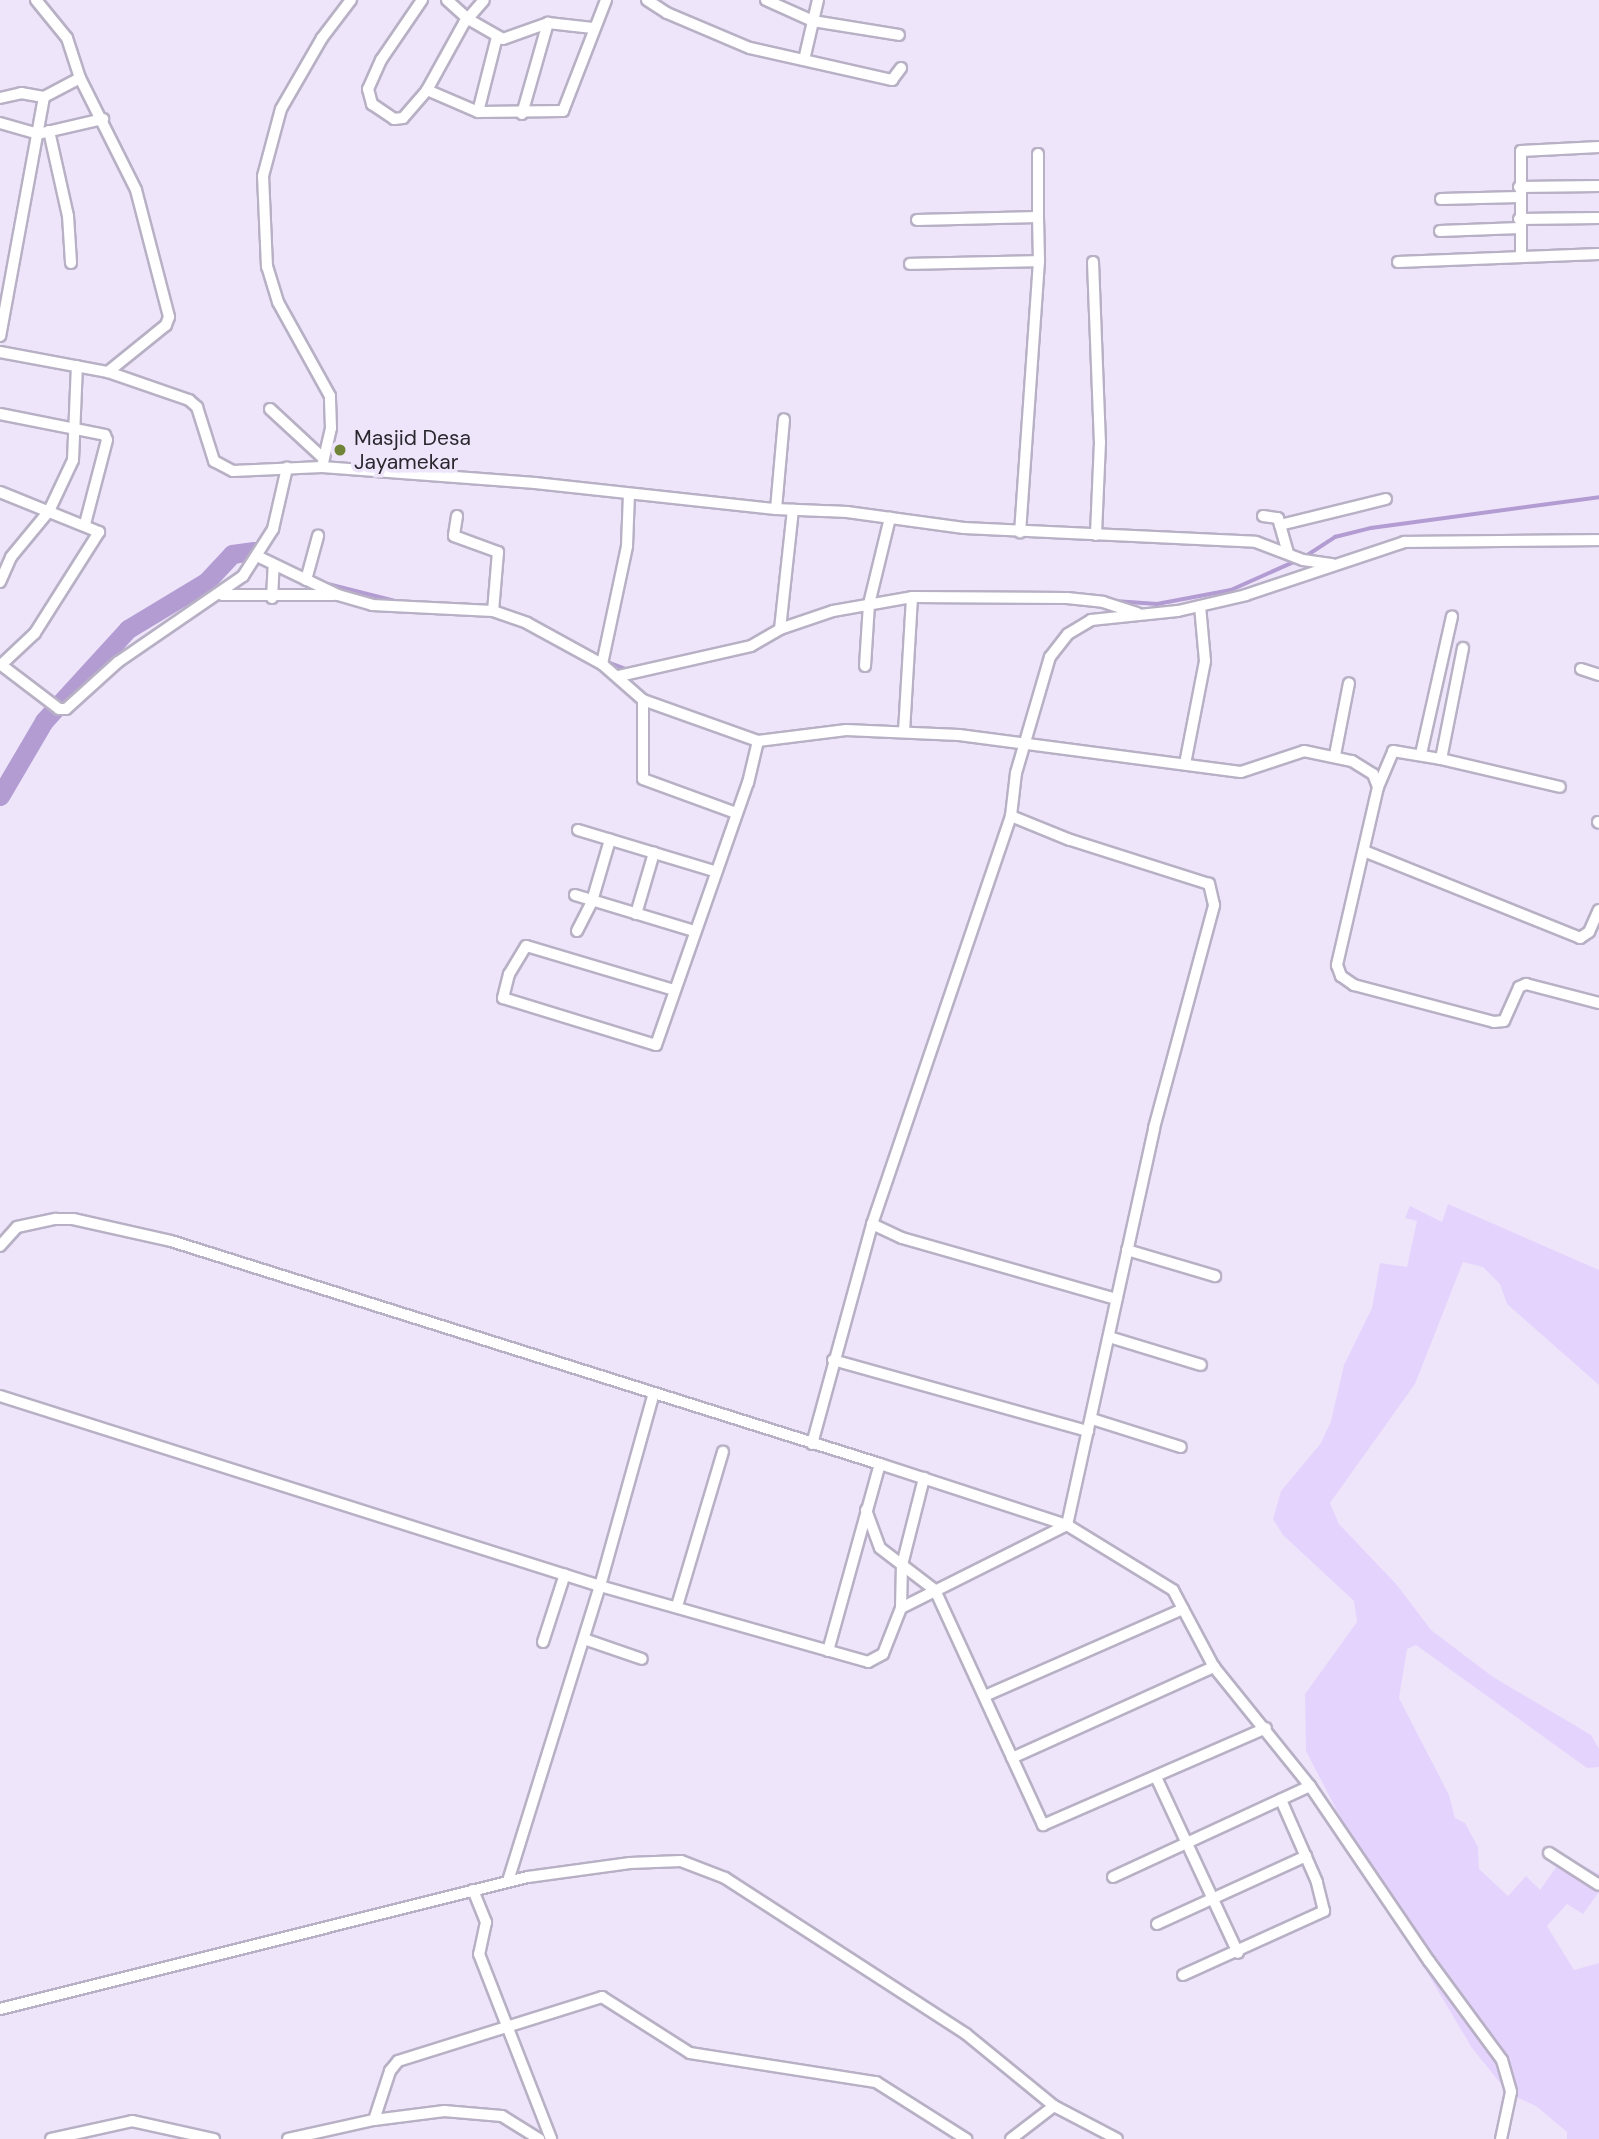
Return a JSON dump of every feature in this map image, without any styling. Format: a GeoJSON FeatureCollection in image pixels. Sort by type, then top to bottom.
{"type":"FeatureCollection","features":[{"type":"Feature","properties":{"kind":"street"},"geometry":{"type":"LineString","coordinates":[[36,0],[68,38],[80,78],[103,119],[135,190],[169,317],[166,325],[108,372]]}},
{"type":"Feature","properties":{"kind":"street"},"geometry":{"type":"LineString","coordinates":[[323,463],[331,428],[330,396],[278,302],[267,267],[263,176],[281,109],[322,38],[351,0]]}},
{"type":"Feature","properties":{"kind":"street"},"geometry":{"type":"LineString","coordinates":[[422,0],[381,60],[368,98],[399,120],[427,90],[468,19],[484,0]]}},
{"type":"Feature","properties":{"kind":"street"},"geometry":{"type":"LineString","coordinates":[[447,0],[468,19],[497,37],[510,39],[548,23],[593,28]]}},
{"type":"Feature","properties":{"kind":"street"},"geometry":{"type":"LineString","coordinates":[[427,90],[478,112],[522,114],[565,110],[593,28],[606,0]]}},
{"type":"Feature","properties":{"kind":"street"},"geometry":{"type":"LineString","coordinates":[[647,0],[667,13],[750,48],[892,80],[901,68]]}},
{"type":"Feature","properties":{"kind":"street"},"geometry":{"type":"LineString","coordinates":[[804,60],[818,0]]}},
{"type":"Feature","properties":{"kind":"street"},"geometry":{"type":"LineString","coordinates":[[770,1],[813,21],[899,35]]}},
{"type":"Feature","properties":{"kind":"street"},"geometry":{"type":"LineString","coordinates":[[522,114],[548,23]]}},
{"type":"Feature","properties":{"kind":"street"},"geometry":{"type":"LineString","coordinates":[[478,112],[497,37]]}},
{"type":"Feature","properties":{"kind":"street"},"geometry":{"type":"LineString","coordinates":[[0,98],[21,93],[44,97],[80,78]]}},
{"type":"Feature","properties":{"kind":"street"},"geometry":{"type":"LineString","coordinates":[[0,336],[33,161],[44,133],[44,97]]}},
{"type":"Feature","properties":{"kind":"street"},"geometry":{"type":"LineString","coordinates":[[0,123],[44,133],[103,119]]}},
{"type":"Feature","properties":{"kind":"street"},"geometry":{"type":"LineString","coordinates":[[44,133],[55,160],[68,216],[71,263]]}},
{"type":"Feature","properties":{"kind":"street"},"geometry":{"type":"LineString","coordinates":[[1521,255],[1521,151],[1599,147]]}},
{"type":"Feature","properties":{"kind":"street"},"geometry":{"type":"LineString","coordinates":[[1020,532],[1039,261],[1038,154]]}},
{"type":"Feature","properties":{"kind":"street"},"geometry":{"type":"LineString","coordinates":[[33,161],[55,160]]}},
{"type":"Feature","properties":{"kind":"street"},"geometry":{"type":"LineString","coordinates":[[1441,199],[1599,186]]}},
{"type":"Feature","properties":{"kind":"street"},"geometry":{"type":"LineString","coordinates":[[917,220],[1038,217]]}},
{"type":"Feature","properties":{"kind":"street"},"geometry":{"type":"LineString","coordinates":[[1440,231],[1599,218]]}},
{"type":"Feature","properties":{"kind":"street"},"geometry":{"type":"LineString","coordinates":[[1398,262],[1521,255],[1599,254]]}},
{"type":"Feature","properties":{"kind":"street"},"geometry":{"type":"LineString","coordinates":[[910,264],[1039,261]]}},
{"type":"Feature","properties":{"kind":"street"},"geometry":{"type":"LineString","coordinates":[[1093,262],[1100,442],[1096,535]]}},
{"type":"Feature","properties":{"kind":"street"},"geometry":{"type":"LineString","coordinates":[[0,352],[138,380],[197,407],[207,449],[222,468],[233,471],[323,463],[1020,532],[1256,542],[1296,557],[1335,564]]}},
{"type":"Feature","properties":{"kind":"street"},"geometry":{"type":"LineString","coordinates":[[0,582],[11,557],[49,511],[73,460],[76,428],[73,390],[77,366]]}},
{"type":"Feature","properties":{"kind":"street"},"geometry":{"type":"LineString","coordinates":[[270,409],[323,463]]}},
{"type":"Feature","properties":{"kind":"street"},"geometry":{"type":"LineString","coordinates":[[0,414],[104,435],[107,440],[85,524]]}},
{"type":"Feature","properties":{"kind":"street"},"geometry":{"type":"LineString","coordinates":[[775,509],[785,419]]}},
{"type":"Feature","properties":{"kind":"street"},"geometry":{"type":"LineString","coordinates":[[0,492],[97,529],[96,540],[35,633],[1,663],[59,709],[66,709],[118,662],[177,621],[222,595],[257,556],[273,529],[287,468]]}},
{"type":"Feature","properties":{"kind":"street"},"geometry":{"type":"LineString","coordinates":[[602,664],[627,546],[629,495]]}},
{"type":"Feature","properties":{"kind":"street"},"geometry":{"type":"LineString","coordinates":[[1280,525],[1386,499]]}},
{"type":"Feature","properties":{"kind":"street"},"geometry":{"type":"LineString","coordinates":[[780,629],[793,510]]}},
{"type":"Feature","properties":{"kind":"street"},"geometry":{"type":"LineString","coordinates":[[457,516],[454,536],[498,552],[493,611]]}},
{"type":"Feature","properties":{"kind":"street"},"geometry":{"type":"LineString","coordinates":[[1262,516],[1278,518],[1296,557]]}},
{"type":"Feature","properties":{"kind":"street"},"geometry":{"type":"LineString","coordinates":[[866,666],[869,604],[890,519]]}},
{"type":"Feature","properties":{"kind":"street"},"geometry":{"type":"LineString","coordinates":[[306,580],[318,536]]}},
{"type":"Feature","properties":{"kind":"street"},"geometry":{"type":"LineString","coordinates":[[811,1444],[872,1224],[1011,816],[1025,742],[1050,657],[1068,634],[1091,620],[1199,606],[1246,595],[1404,542],[1599,540]]}},
{"type":"Feature","properties":{"kind":"street"},"geometry":{"type":"LineString","coordinates":[[257,556],[338,595]]}},
{"type":"Feature","properties":{"kind":"street"},"geometry":{"type":"LineString","coordinates":[[272,598],[274,565]]}},
{"type":"Feature","properties":{"kind":"street"},"geometry":{"type":"LineString","coordinates":[[222,595],[272,598],[338,595],[404,608],[493,611],[556,635],[620,676],[643,700],[758,741],[810,732],[904,732],[1025,742],[1241,772],[1298,751],[1335,755],[1366,767],[1378,787]]}},
{"type":"Feature","properties":{"kind":"street"},"geometry":{"type":"LineString","coordinates":[[620,676],[751,646],[808,617],[912,597],[1067,598],[1103,602],[1139,613]]}},
{"type":"Feature","properties":{"kind":"street"},"geometry":{"type":"LineString","coordinates":[[904,732],[912,597]]}},
{"type":"Feature","properties":{"kind":"street"},"geometry":{"type":"LineString","coordinates":[[1185,764],[1205,661],[1199,606]]}},
{"type":"Feature","properties":{"kind":"street"},"geometry":{"type":"LineString","coordinates":[[1421,754],[1452,616]]}},
{"type":"Feature","properties":{"kind":"street"},"geometry":{"type":"LineString","coordinates":[[1441,759],[1463,648]]}},
{"type":"Feature","properties":{"kind":"street"},"geometry":{"type":"LineString","coordinates":[[1581,669],[1599,675]]}},
{"type":"Feature","properties":{"kind":"street"},"geometry":{"type":"LineString","coordinates":[[1335,755],[1349,683]]}},
{"type":"Feature","properties":{"kind":"street"},"geometry":{"type":"LineString","coordinates":[[643,700],[643,779],[736,813]]}},
{"type":"Feature","properties":{"kind":"street"},"geometry":{"type":"LineString","coordinates":[[674,990],[526,946],[509,974],[503,998],[649,1047],[661,1038],[674,990],[736,813],[758,741]]}},
{"type":"Feature","properties":{"kind":"street"},"geometry":{"type":"LineString","coordinates":[[1560,788],[1421,754],[1393,751],[1378,787],[1337,965],[1354,985],[1494,1022],[1504,1021],[1519,987],[1526,984],[1599,1003]]}},
{"type":"Feature","properties":{"kind":"street"},"geometry":{"type":"LineString","coordinates":[[1011,816],[1209,884],[1214,895],[1127,1250],[1067,1525]]}},
{"type":"Feature","properties":{"kind":"street"},"geometry":{"type":"LineString","coordinates":[[578,830],[714,871]]}},
{"type":"Feature","properties":{"kind":"street"},"geometry":{"type":"LineString","coordinates":[[577,931],[592,901],[610,840]]}},
{"type":"Feature","properties":{"kind":"street"},"geometry":{"type":"LineString","coordinates":[[1364,851],[1580,938],[1589,932],[1599,909]]}},
{"type":"Feature","properties":{"kind":"street"},"geometry":{"type":"LineString","coordinates":[[636,914],[654,853]]}},
{"type":"Feature","properties":{"kind":"street"},"geometry":{"type":"LineString","coordinates":[[575,895],[694,931]]}},
{"type":"Feature","properties":{"kind":"street"},"geometry":{"type":"LineString","coordinates":[[0,1246],[21,1225],[73,1219],[171,1241],[1067,1525],[1168,1585],[1214,1667],[1266,1728],[1310,1786],[1429,1961],[1502,2060],[1511,2092],[1501,2139]]}},
{"type":"Feature","properties":{"kind":"street"},"geometry":{"type":"LineString","coordinates":[[872,1224],[902,1238],[1116,1299]]}},
{"type":"Feature","properties":{"kind":"street"},"geometry":{"type":"LineString","coordinates":[[1127,1250],[1215,1276]]}},
{"type":"Feature","properties":{"kind":"street"},"geometry":{"type":"LineString","coordinates":[[1110,1337],[1200,1365]]}},
{"type":"Feature","properties":{"kind":"street"},"geometry":{"type":"LineString","coordinates":[[833,1360],[1088,1431]]}},
{"type":"Feature","properties":{"kind":"street"},"geometry":{"type":"LineString","coordinates":[[508,1881],[600,1586],[654,1393]]}},
{"type":"Feature","properties":{"kind":"street"},"geometry":{"type":"LineString","coordinates":[[0,1396],[600,1586],[677,1606],[863,1662],[878,1657],[901,1608],[902,1565],[924,1478]]}},
{"type":"Feature","properties":{"kind":"street"},"geometry":{"type":"LineString","coordinates":[[1092,1419],[1181,1447]]}},
{"type":"Feature","properties":{"kind":"street"},"geometry":{"type":"LineString","coordinates":[[677,1606],[723,1452]]}},
{"type":"Feature","properties":{"kind":"street"},"geometry":{"type":"LineString","coordinates":[[828,1651],[880,1464]]}},
{"type":"Feature","properties":{"kind":"street"},"geometry":{"type":"LineString","coordinates":[[866,1510],[876,1543],[935,1590],[987,1695],[1013,1758],[1046,1826],[1266,1728]]}},
{"type":"Feature","properties":{"kind":"street"},"geometry":{"type":"LineString","coordinates":[[901,1608],[1067,1525]]}},
{"type":"Feature","properties":{"kind":"street"},"geometry":{"type":"LineString","coordinates":[[543,1642],[565,1574]]}},
{"type":"Feature","properties":{"kind":"street"},"geometry":{"type":"LineString","coordinates":[[987,1695],[1183,1609]]}},
{"type":"Feature","properties":{"kind":"street"},"geometry":{"type":"LineString","coordinates":[[584,1639],[642,1658]]}},
{"type":"Feature","properties":{"kind":"street"},"geometry":{"type":"LineString","coordinates":[[1013,1758],[1214,1667]]}},
{"type":"Feature","properties":{"kind":"street"},"geometry":{"type":"LineString","coordinates":[[1156,1777],[1216,1897],[1238,1953]]}},
{"type":"Feature","properties":{"kind":"street"},"geometry":{"type":"LineString","coordinates":[[1113,1877],[1310,1786]]}},
{"type":"Feature","properties":{"kind":"street"},"geometry":{"type":"LineString","coordinates":[[1183,1976],[1238,1953],[1324,1911],[1326,1904],[1281,1800]]}},
{"type":"Feature","properties":{"kind":"street"},"geometry":{"type":"LineString","coordinates":[[1549,1853],[1599,1885]]}},
{"type":"Feature","properties":{"kind":"street"},"geometry":{"type":"LineString","coordinates":[[1157,1924],[1306,1856]]}},
{"type":"Feature","properties":{"kind":"street"},"geometry":{"type":"LineString","coordinates":[[0,2009],[508,1881],[630,1863],[681,1861],[704,1867],[966,2034],[1054,2106],[1117,2139]]}},
{"type":"Feature","properties":{"kind":"street"},"geometry":{"type":"LineString","coordinates":[[473,1890],[486,1922],[479,1954],[551,2139]]}},
{"type":"Feature","properties":{"kind":"street"},"geometry":{"type":"LineString","coordinates":[[374,2120],[390,2071],[398,2061],[595,1997],[606,1998],[690,2053],[876,2082],[966,2139]]}},
{"type":"Feature","properties":{"kind":"street"},"geometry":{"type":"LineString","coordinates":[[1012,2139],[1054,2106]]}},
{"type":"Feature","properties":{"kind":"street"},"geometry":{"type":"LineString","coordinates":[[288,2139],[374,2120],[472,2112],[506,2118],[539,2139]]}},
{"type":"Feature","properties":{"kind":"street"},"geometry":{"type":"LineString","coordinates":[[51,2139],[132,2121],[214,2139]]}},
{"type":"Feature","properties":{"kind":"shaded area"},"geometry":{"type":"Polygon","coordinates":[[[1448,1204],[1599,1270],[1599,1385],[1507,1304],[1500,1284],[1483,1267],[1463,1262],[1415,1384],[1330,1503],[1339,1524],[1397,1585],[1431,1630],[1493,1677],[1591,1735],[1599,1749],[1599,1767],[1587,1768],[1416,1645],[1407,1649],[1399,1698],[1449,1795],[1455,1818],[1465,1823],[1478,1847],[1479,1869],[1508,1896],[1526,1876],[1540,1890],[1564,1856],[1599,1874],[1599,1892],[1583,1914],[1567,1904],[1547,1926],[1574,1970],[1599,1963],[1599,2139],[1567,2139],[1567,2132],[1536,2106],[1509,2094],[1472,2048],[1378,1890],[1306,1751],[1305,1694],[1357,1622],[1354,1601],[1283,1535],[1273,1519],[1281,1491],[1321,1443],[1331,1421],[1344,1365],[1372,1308],[1380,1263],[1407,1267],[1417,1221],[1405,1218],[1410,1206],[1442,1222],[1448,1204]]]}},
{"type":"Feature","properties":{"kind":"waterway"},"geometry":{"type":"LineString","coordinates":[[1306,556],[1335,537],[1371,528],[1599,497]]}},
{"type":"Feature","properties":{"kind":"waterway"},"geometry":{"type":"LineString","coordinates":[[0,796],[44,721],[128,629],[206,582],[232,554],[254,551]]}},
{"type":"Feature","properties":{"kind":"waterway"},"geometry":{"type":"LineString","coordinates":[[1115,601],[1157,604],[1231,590],[1296,561]]}},
{"type":"Feature","properties":{"kind":"waterway"},"geometry":{"type":"LineString","coordinates":[[328,584],[395,601]]}},
{"type":"Feature","properties":{"kind":"waterway"},"geometry":{"type":"LineString","coordinates":[[430,603],[491,606]]}},
{"type":"Feature","properties":{"kind":"waterway"},"geometry":{"type":"LineString","coordinates":[[535,622],[596,655]]}},
{"type":"Feature","properties":{"kind":"waterway"},"geometry":{"type":"LineString","coordinates":[[607,662],[629,670]]}},
{"type":"Feature","properties":{"kind":"place","name":"Masjid Desa Jayamekar"},"geometry":{"type":"Point","coordinates":[340,450]}}]}
